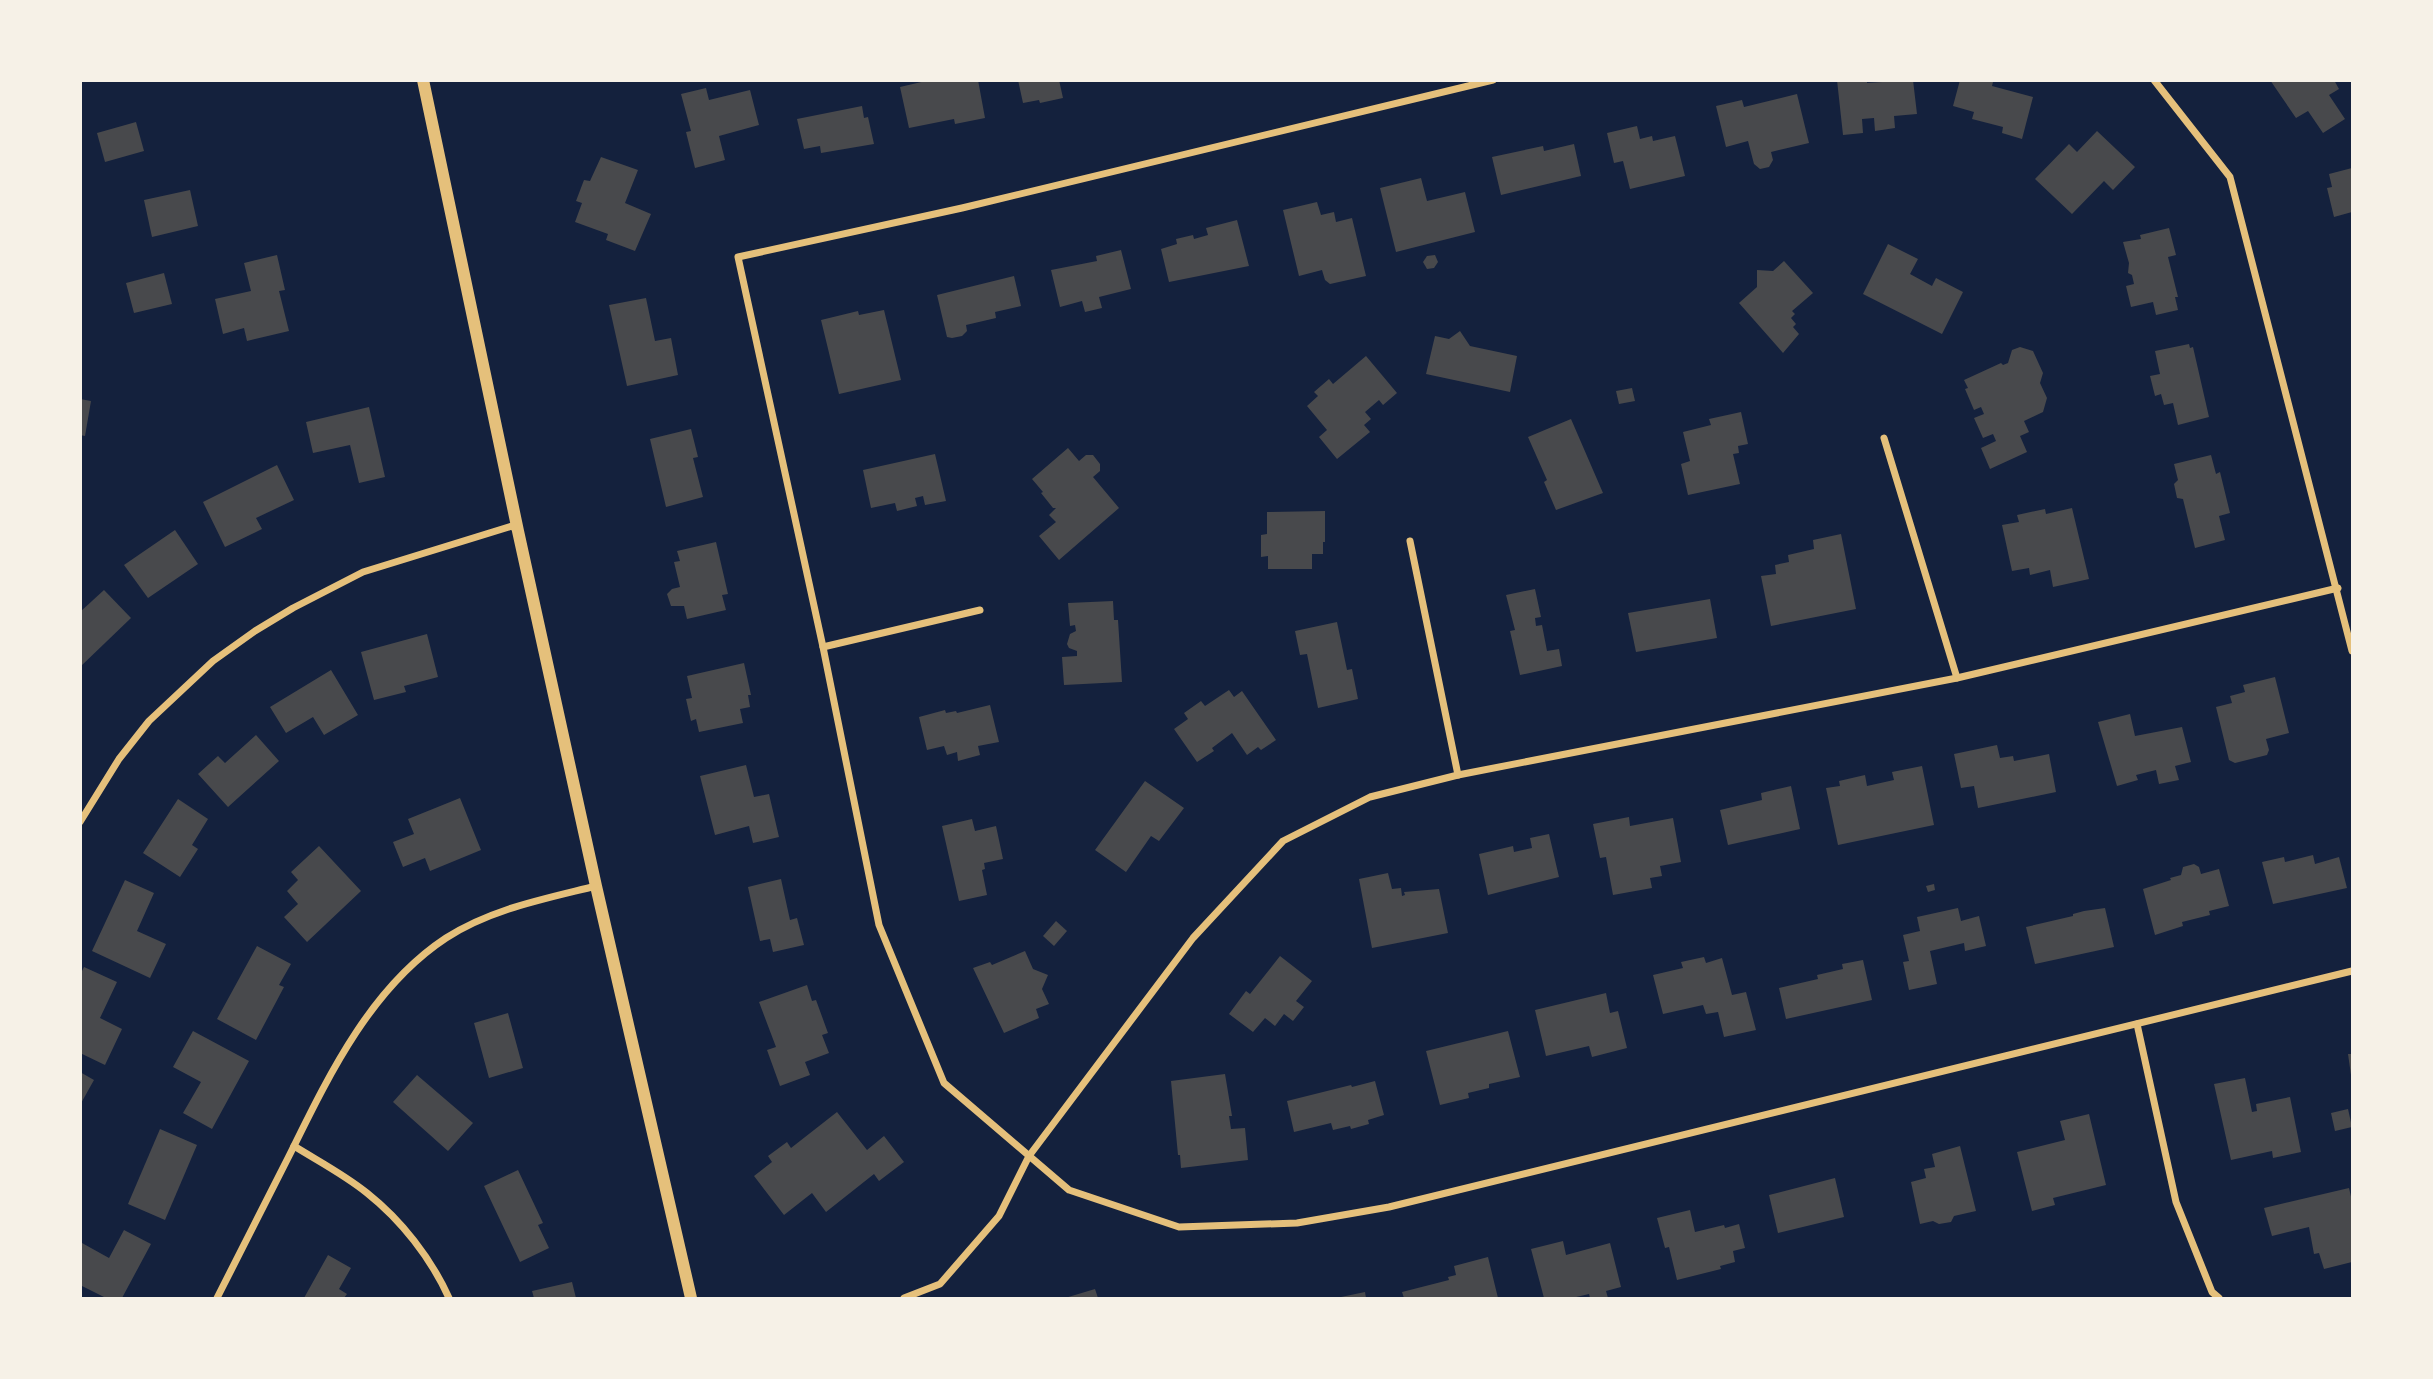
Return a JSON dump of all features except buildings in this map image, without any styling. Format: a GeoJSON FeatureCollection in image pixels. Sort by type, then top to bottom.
{"type":"FeatureCollection","features":[{"type":"Feature","properties":{"kind":"street"},"geometry":{"type":"LineString","coordinates":[[422,80],[514,529],[691,1298]]}},
{"type":"Feature","properties":{"kind":"street"},"geometry":{"type":"LineString","coordinates":[[1493,80],[975,205],[738,257],[823,647],[879,925],[944,1083],[1069,1190],[1179,1227],[1297,1223],[1389,1207],[2353,971]]}},
{"type":"Feature","properties":{"kind":"street"},"geometry":{"type":"LineString","coordinates":[[2154,80],[2230,177],[2353,651]]}},
{"type":"Feature","properties":{"kind":"street"},"geometry":{"type":"LineString","coordinates":[[1884,438],[1957,678]]}},
{"type":"Feature","properties":{"kind":"street"},"geometry":{"type":"LineString","coordinates":[[80,822],[120,759],[149,721],[213,661],[255,631],[363,572],[514,529]]}},
{"type":"Feature","properties":{"kind":"street"},"geometry":{"type":"LineString","coordinates":[[1410,541],[1458,775]]}},
{"type":"Feature","properties":{"kind":"street"},"geometry":{"type":"LineString","coordinates":[[904,1298],[940,1283],[999,1216],[1028,1156],[1193,938],[1283,841],[1370,797],[1458,775],[1957,678],[2338,588]]}},
{"type":"Feature","properties":{"kind":"street"},"geometry":{"type":"LineString","coordinates":[[823,647],[980,610]]}},
{"type":"Feature","properties":{"kind":"street"},"geometry":{"type":"LineString","coordinates":[[217,1298],[294,1146],[357,1031],[387,991],[421,956],[448,937],[511,907],[596,887]]}},
{"type":"Feature","properties":{"kind":"street"},"geometry":{"type":"LineString","coordinates":[[2137,1024],[2176,1202],[2212,1292],[2218,1298]]}},
{"type":"Feature","properties":{"kind":"street"},"geometry":{"type":"LineString","coordinates":[[294,1146],[365,1191],[397,1220],[430,1264],[449,1298]]}}]}
